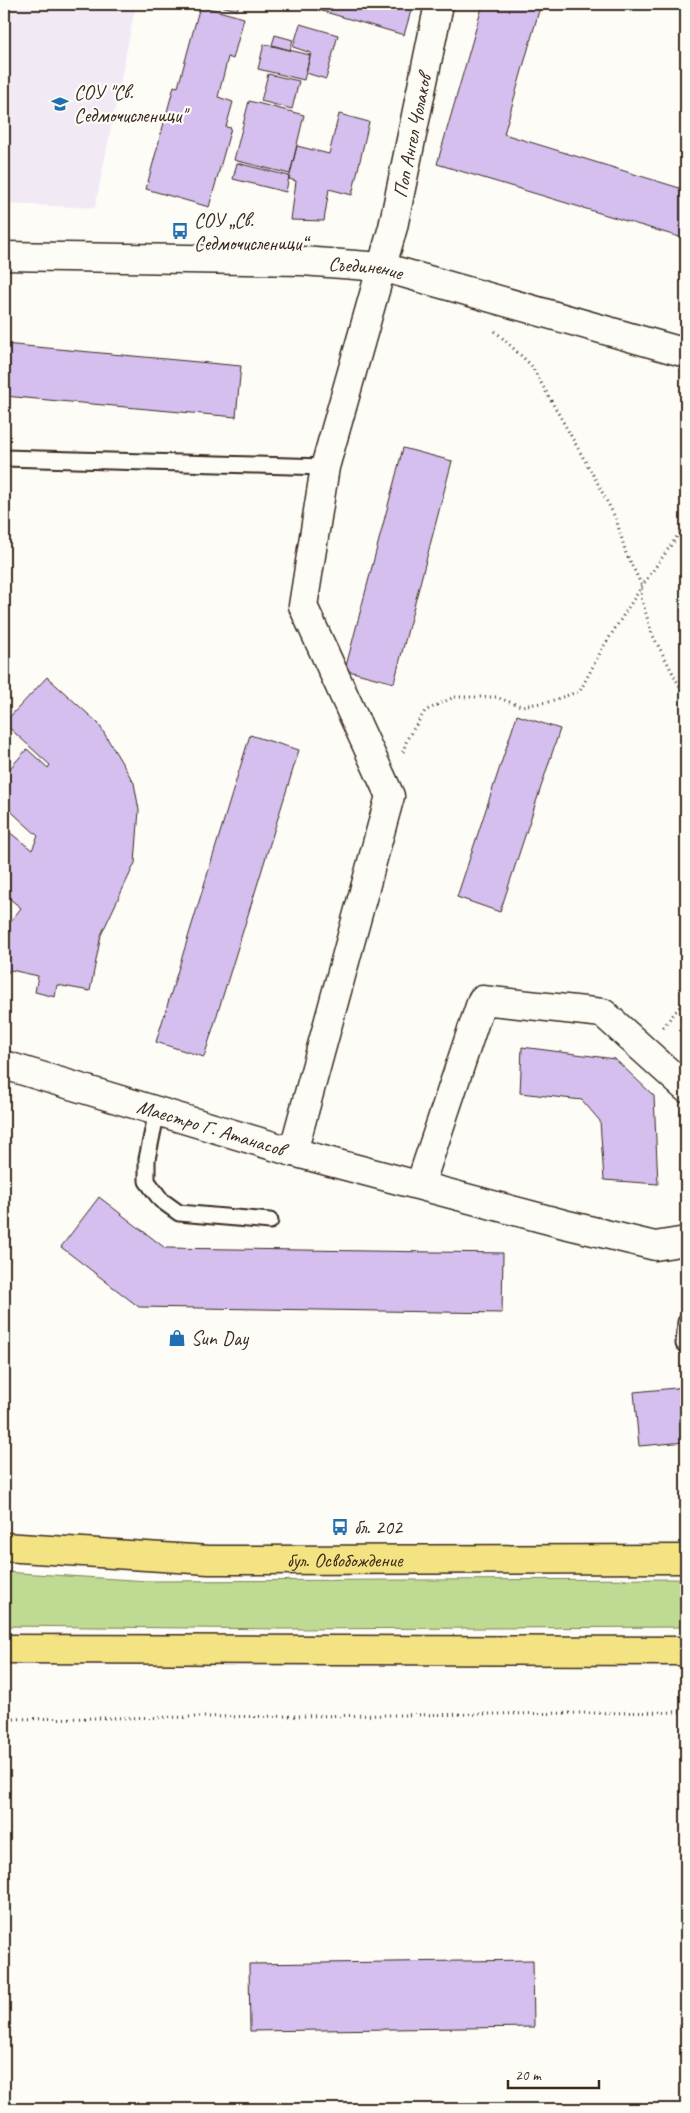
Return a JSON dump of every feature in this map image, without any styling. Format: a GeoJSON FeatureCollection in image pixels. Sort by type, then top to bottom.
{"type":"FeatureCollection","features":[{"type":"Feature","properties":{"kind":"main road","name":"бул. Освобождение"},"geometry":{"type":"LineString","coordinates":[[4,1547],[209,1560],[686,1559]]}},
{"type":"Feature","properties":{"kind":"main road"},"geometry":{"type":"LineString","coordinates":[[4,1649],[686,1651]]}},
{"type":"Feature","properties":{"kind":"street","name":"Поп Ангел Чолаков"},"geometry":{"type":"LineString","coordinates":[[390,796],[303,606],[325,467],[393,227],[439,4]]}},
{"type":"Feature","properties":{"kind":"street","name":"Съединение"},"geometry":{"type":"LineString","coordinates":[[4,256],[302,261],[382,267],[686,353]]}},
{"type":"Feature","properties":{"kind":"street"},"geometry":{"type":"LineString","coordinates":[[293,1152],[390,796]]}},
{"type":"Feature","properties":{"kind":"street"},"geometry":{"type":"LineString","coordinates":[[420,1185],[482,1000],[603,1013],[686,1088]]}},
{"type":"Feature","properties":{"kind":"street","name":"Маестро Г. Атанасов"},"geometry":{"type":"LineString","coordinates":[[4,1064],[293,1152],[564,1224],[655,1246],[686,1241]]}},
{"type":"Feature","properties":{"kind":"lane"},"geometry":{"type":"LineString","coordinates":[[4,458],[325,467]]}},
{"type":"Feature","properties":{"kind":"lane"},"geometry":{"type":"LineString","coordinates":[[158,1110],[147,1159],[147,1181],[160,1200],[179,1213],[270,1221]]}},
{"type":"Feature","properties":{"kind":"lane"},"geometry":{"type":"LineString","coordinates":[[684,1344],[686,1322]]}},
{"type":"Feature","properties":{"kind":"path"},"geometry":{"type":"LineString","coordinates":[[494,330],[531,365],[612,512],[626,553],[642,586],[641,597],[652,634],[686,698]]}},
{"type":"Feature","properties":{"kind":"path"},"geometry":{"type":"LineString","coordinates":[[390,796],[407,739],[425,711],[454,697],[496,697],[522,706],[548,702],[580,690],[602,649],[642,586],[686,524]]}},
{"type":"Feature","properties":{"kind":"path"},"geometry":{"type":"LineString","coordinates":[[644,1050],[686,999]]}},
{"type":"Feature","properties":{"kind":"path"},"geometry":{"type":"LineString","coordinates":[[4,1719],[686,1712]]}},
{"type":"Feature","properties":{"kind":"shaded area","name":"СОУ \"Св. Седмочисленици\""},"geometry":{"type":"Polygon","coordinates":[[[4,4],[136,4],[95,208],[4,204],[4,4]]]}},
{"type":"Feature","properties":{"kind":"green space"},"geometry":{"type":"Polygon","coordinates":[[[4,1572],[148,1581],[686,1579],[686,1627],[283,1629],[4,1626],[4,1572]]]}},
{"type":"Feature","properties":{"kind":"building"},"geometry":{"type":"Polygon","coordinates":[[[213,4],[239,4],[237,10],[213,4]]]}},
{"type":"Feature","properties":{"kind":"building"},"geometry":{"type":"Polygon","coordinates":[[[298,4],[413,4],[404,35],[298,4]]]}},
{"type":"Feature","properties":{"kind":"building"},"geometry":{"type":"Polygon","coordinates":[[[483,4],[529,4],[540,7],[504,134],[686,190],[686,239],[437,164],[483,4]]]}},
{"type":"Feature","properties":{"kind":"building"},"geometry":{"type":"Polygon","coordinates":[[[200,6],[244,18],[233,59],[228,57],[218,97],[233,102],[226,127],[231,128],[209,207],[146,189],[174,86],[178,87],[200,6]]]}},
{"type":"Feature","properties":{"kind":"building"},"geometry":{"type":"Polygon","coordinates":[[[300,24],[338,35],[326,79],[306,73],[311,53],[293,47],[300,24]]]}},
{"type":"Feature","properties":{"kind":"building"},"geometry":{"type":"Polygon","coordinates":[[[275,35],[293,40],[290,50],[272,45],[275,35]]]}},
{"type":"Feature","properties":{"kind":"building"},"geometry":{"type":"Polygon","coordinates":[[[264,44],[310,55],[304,80],[258,69],[264,44]]]}},
{"type":"Feature","properties":{"kind":"building"},"geometry":{"type":"Polygon","coordinates":[[[268,74],[299,81],[292,109],[261,101],[268,74]]]}},
{"type":"Feature","properties":{"kind":"building"},"geometry":{"type":"Polygon","coordinates":[[[249,101],[304,115],[290,174],[234,160],[249,101]]]}},
{"type":"Feature","properties":{"kind":"building"},"geometry":{"type":"Polygon","coordinates":[[[339,114],[369,122],[352,195],[329,189],[324,221],[291,220],[296,181],[289,179],[297,146],[329,154],[339,114]]]}},
{"type":"Feature","properties":{"kind":"building"},"geometry":{"type":"Polygon","coordinates":[[[237,163],[289,176],[286,192],[233,179],[237,163]]]}},
{"type":"Feature","properties":{"kind":"building"},"geometry":{"type":"Polygon","coordinates":[[[4,344],[241,366],[236,417],[4,396],[4,344]]]}},
{"type":"Feature","properties":{"kind":"building"},"geometry":{"type":"Polygon","coordinates":[[[403,448],[452,461],[394,683],[345,670],[403,448]]]}},
{"type":"Feature","properties":{"kind":"building"},"geometry":{"type":"Polygon","coordinates":[[[47,677],[98,723],[134,783],[139,810],[135,863],[101,935],[90,991],[57,985],[55,997],[35,992],[38,976],[11,970],[4,975],[4,921],[8,925],[21,908],[4,894],[4,828],[32,850],[38,836],[4,805],[4,775],[27,749],[48,768],[50,765],[4,723],[47,677]]]}},
{"type":"Feature","properties":{"kind":"building"},"geometry":{"type":"Polygon","coordinates":[[[517,715],[560,729],[500,912],[457,897],[517,715]]]}},
{"type":"Feature","properties":{"kind":"building"},"geometry":{"type":"Polygon","coordinates":[[[250,735],[299,750],[204,1057],[156,1042],[250,735]]]}},
{"type":"Feature","properties":{"kind":"building"},"geometry":{"type":"Polygon","coordinates":[[[522,1047],[615,1059],[654,1096],[658,1184],[604,1180],[600,1121],[582,1100],[520,1093],[522,1047]]]}},
{"type":"Feature","properties":{"kind":"building"},"geometry":{"type":"Polygon","coordinates":[[[99,1197],[165,1248],[503,1253],[502,1313],[139,1307],[61,1247],[99,1197]]]}},
{"type":"Feature","properties":{"kind":"building"},"geometry":{"type":"Polygon","coordinates":[[[686,1387],[686,1442],[639,1446],[634,1392],[686,1387]]]}},
{"type":"Feature","properties":{"kind":"building"},"geometry":{"type":"Polygon","coordinates":[[[533,1960],[534,2027],[250,2031],[249,1964],[533,1960]]]}},
{"type":"Feature","properties":{"kind":"place","name":"СОУ \"Св. Седмочисленици\""},"geometry":{"type":"Point","coordinates":[60,104]}},
{"type":"Feature","properties":{"kind":"place","name":"СОУ „Св. Седмочисленици“"},"geometry":{"type":"Point","coordinates":[180,231]}},
{"type":"Feature","properties":{"kind":"place","name":"Sun Day"},"geometry":{"type":"Point","coordinates":[177,1338]}},
{"type":"Feature","properties":{"kind":"place","name":"бл. 202"},"geometry":{"type":"Point","coordinates":[340,1527]}}]}
